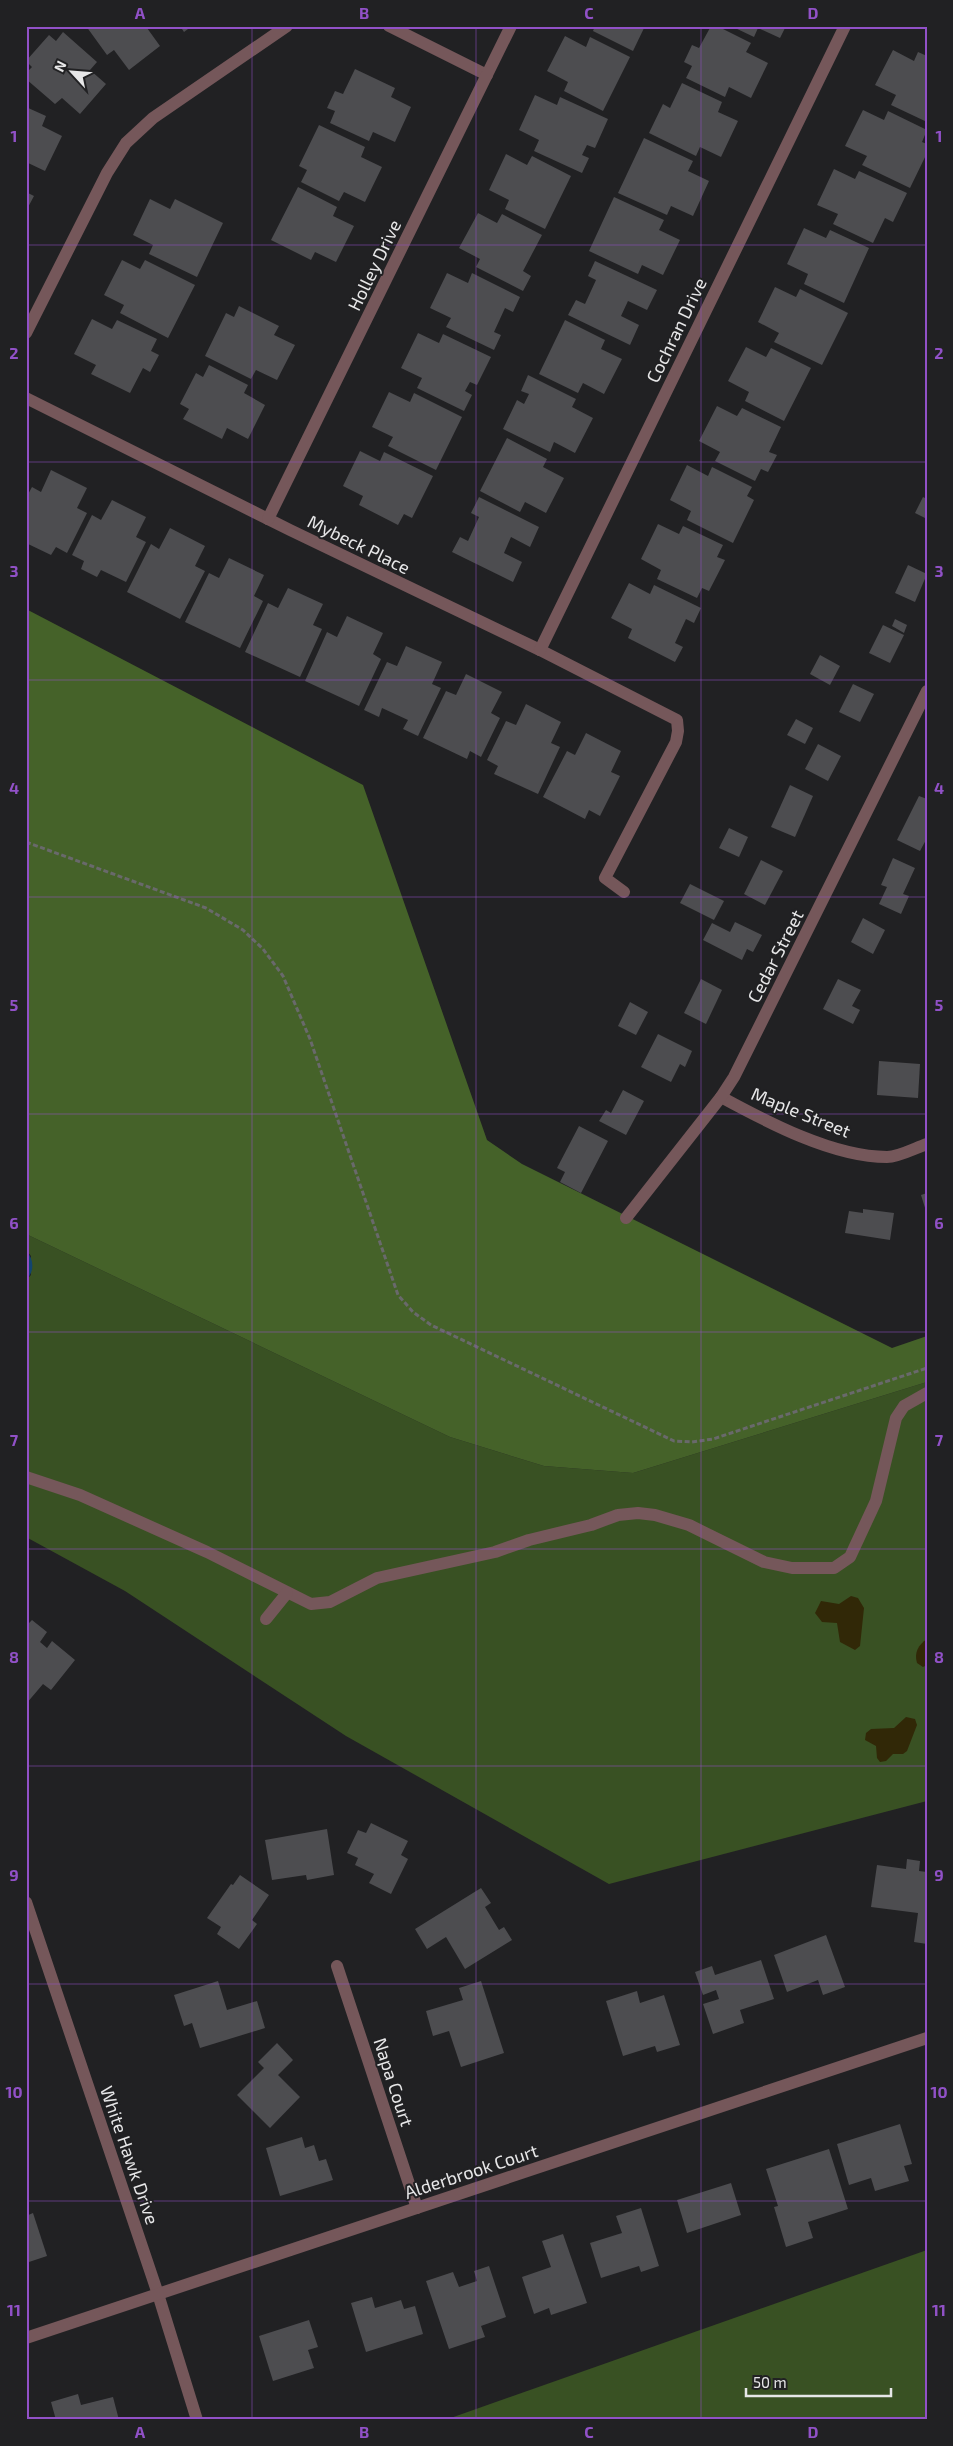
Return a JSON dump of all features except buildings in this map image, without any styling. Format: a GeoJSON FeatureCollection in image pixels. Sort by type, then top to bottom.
{"type":"FeatureCollection","features":[{"type":"Feature","properties":{"kind":"street"},"geometry":{"type":"LineString","coordinates":[[26,333],[107,173],[126,143],[153,118],[287,26]]}},
{"type":"Feature","properties":{"kind":"street"},"geometry":{"type":"LineString","coordinates":[[389,26],[487,75]]}},
{"type":"Feature","properties":{"kind":"street","name":"Holley Drive"},"geometry":{"type":"LineString","coordinates":[[268,519],[511,26]]}},
{"type":"Feature","properties":{"kind":"street","name":"Cochran Drive"},"geometry":{"type":"LineString","coordinates":[[540,650],[845,26]]}},
{"type":"Feature","properties":{"kind":"street","name":"Mybeck Place"},"geometry":{"type":"LineString","coordinates":[[26,398],[268,519],[540,650],[677,720],[676,742],[605,878],[624,892]]}},
{"type":"Feature","properties":{"kind":"street","name":"Cedar Street"},"geometry":{"type":"LineString","coordinates":[[626,1218],[722,1097],[927,691]]}},
{"type":"Feature","properties":{"kind":"street","name":"Maple Street"},"geometry":{"type":"LineString","coordinates":[[722,1097],[765,1121],[804,1137],[850,1152],[888,1157],[927,1144]]}},
{"type":"Feature","properties":{"kind":"street"},"geometry":{"type":"LineString","coordinates":[[26,1477],[80,1495],[207,1552],[311,1604],[320,1604],[346,1594],[377,1578],[495,1552],[529,1540],[591,1525],[618,1515],[638,1513],[654,1515],[689,1525],[764,1562],[792,1568],[834,1568],[850,1557],[876,1501],[896,1418],[904,1406],[927,1393]]}},
{"type":"Feature","properties":{"kind":"street"},"geometry":{"type":"LineString","coordinates":[[266,1619],[287,1593]]}},
{"type":"Feature","properties":{"kind":"street","name":"White Hawk Drive"},"geometry":{"type":"LineString","coordinates":[[26,1902],[158,2294],[197,2420]]}},
{"type":"Feature","properties":{"kind":"street","name":"Napa Court"},"geometry":{"type":"LineString","coordinates":[[337,1966],[417,2208]]}},
{"type":"Feature","properties":{"kind":"street","name":"Alderbrook Court"},"geometry":{"type":"LineString","coordinates":[[26,2338],[927,2038]]}},
{"type":"Feature","properties":{"kind":"path"},"geometry":{"type":"LineString","coordinates":[[26,842],[206,908],[243,930],[263,949],[283,976],[310,1039],[398,1295],[413,1312],[431,1324],[674,1440],[692,1442],[713,1439],[927,1368]]}},
{"type":"Feature","properties":{"kind":"green space"},"geometry":{"type":"Polygon","coordinates":[[[26,609],[363,785],[487,1140],[522,1164],[892,1348],[927,1336],[927,1382],[633,1473],[544,1466],[450,1437],[26,1234],[26,609]]]}},
{"type":"Feature","properties":{"kind":"green space"},"geometry":{"type":"Polygon","coordinates":[[[26,1234],[450,1437],[544,1466],[633,1473],[927,1382],[927,1801],[609,1884],[346,1736],[125,1591],[26,1537],[26,1280],[31,1275],[31,1256],[26,1250],[26,1234]]]}},
{"type":"Feature","properties":{"kind":"green space"},"geometry":{"type":"Polygon","coordinates":[[[927,2250],[927,2420],[445,2420],[927,2250]]]}},
{"type":"Feature","properties":{"kind":"sand"},"geometry":{"type":"Polygon","coordinates":[[[851,1596],[858,1598],[864,1608],[860,1646],[855,1650],[840,1642],[837,1623],[822,1622],[815,1613],[821,1601],[839,1604],[851,1596]]]}},
{"type":"Feature","properties":{"kind":"sand"},"geometry":{"type":"Polygon","coordinates":[[[927,1639],[927,1665],[923,1667],[917,1663],[916,1653],[921,1644],[927,1639]]]}},
{"type":"Feature","properties":{"kind":"sand"},"geometry":{"type":"Polygon","coordinates":[[[906,1717],[915,1719],[917,1725],[907,1751],[903,1754],[893,1754],[886,1761],[880,1762],[877,1758],[876,1746],[865,1740],[866,1733],[871,1729],[894,1728],[906,1717]]]}},
{"type":"Feature","properties":{"kind":"water"},"geometry":{"type":"Polygon","coordinates":[[[26,1250],[31,1258],[32,1269],[26,1280],[26,1250]]]}}]}
